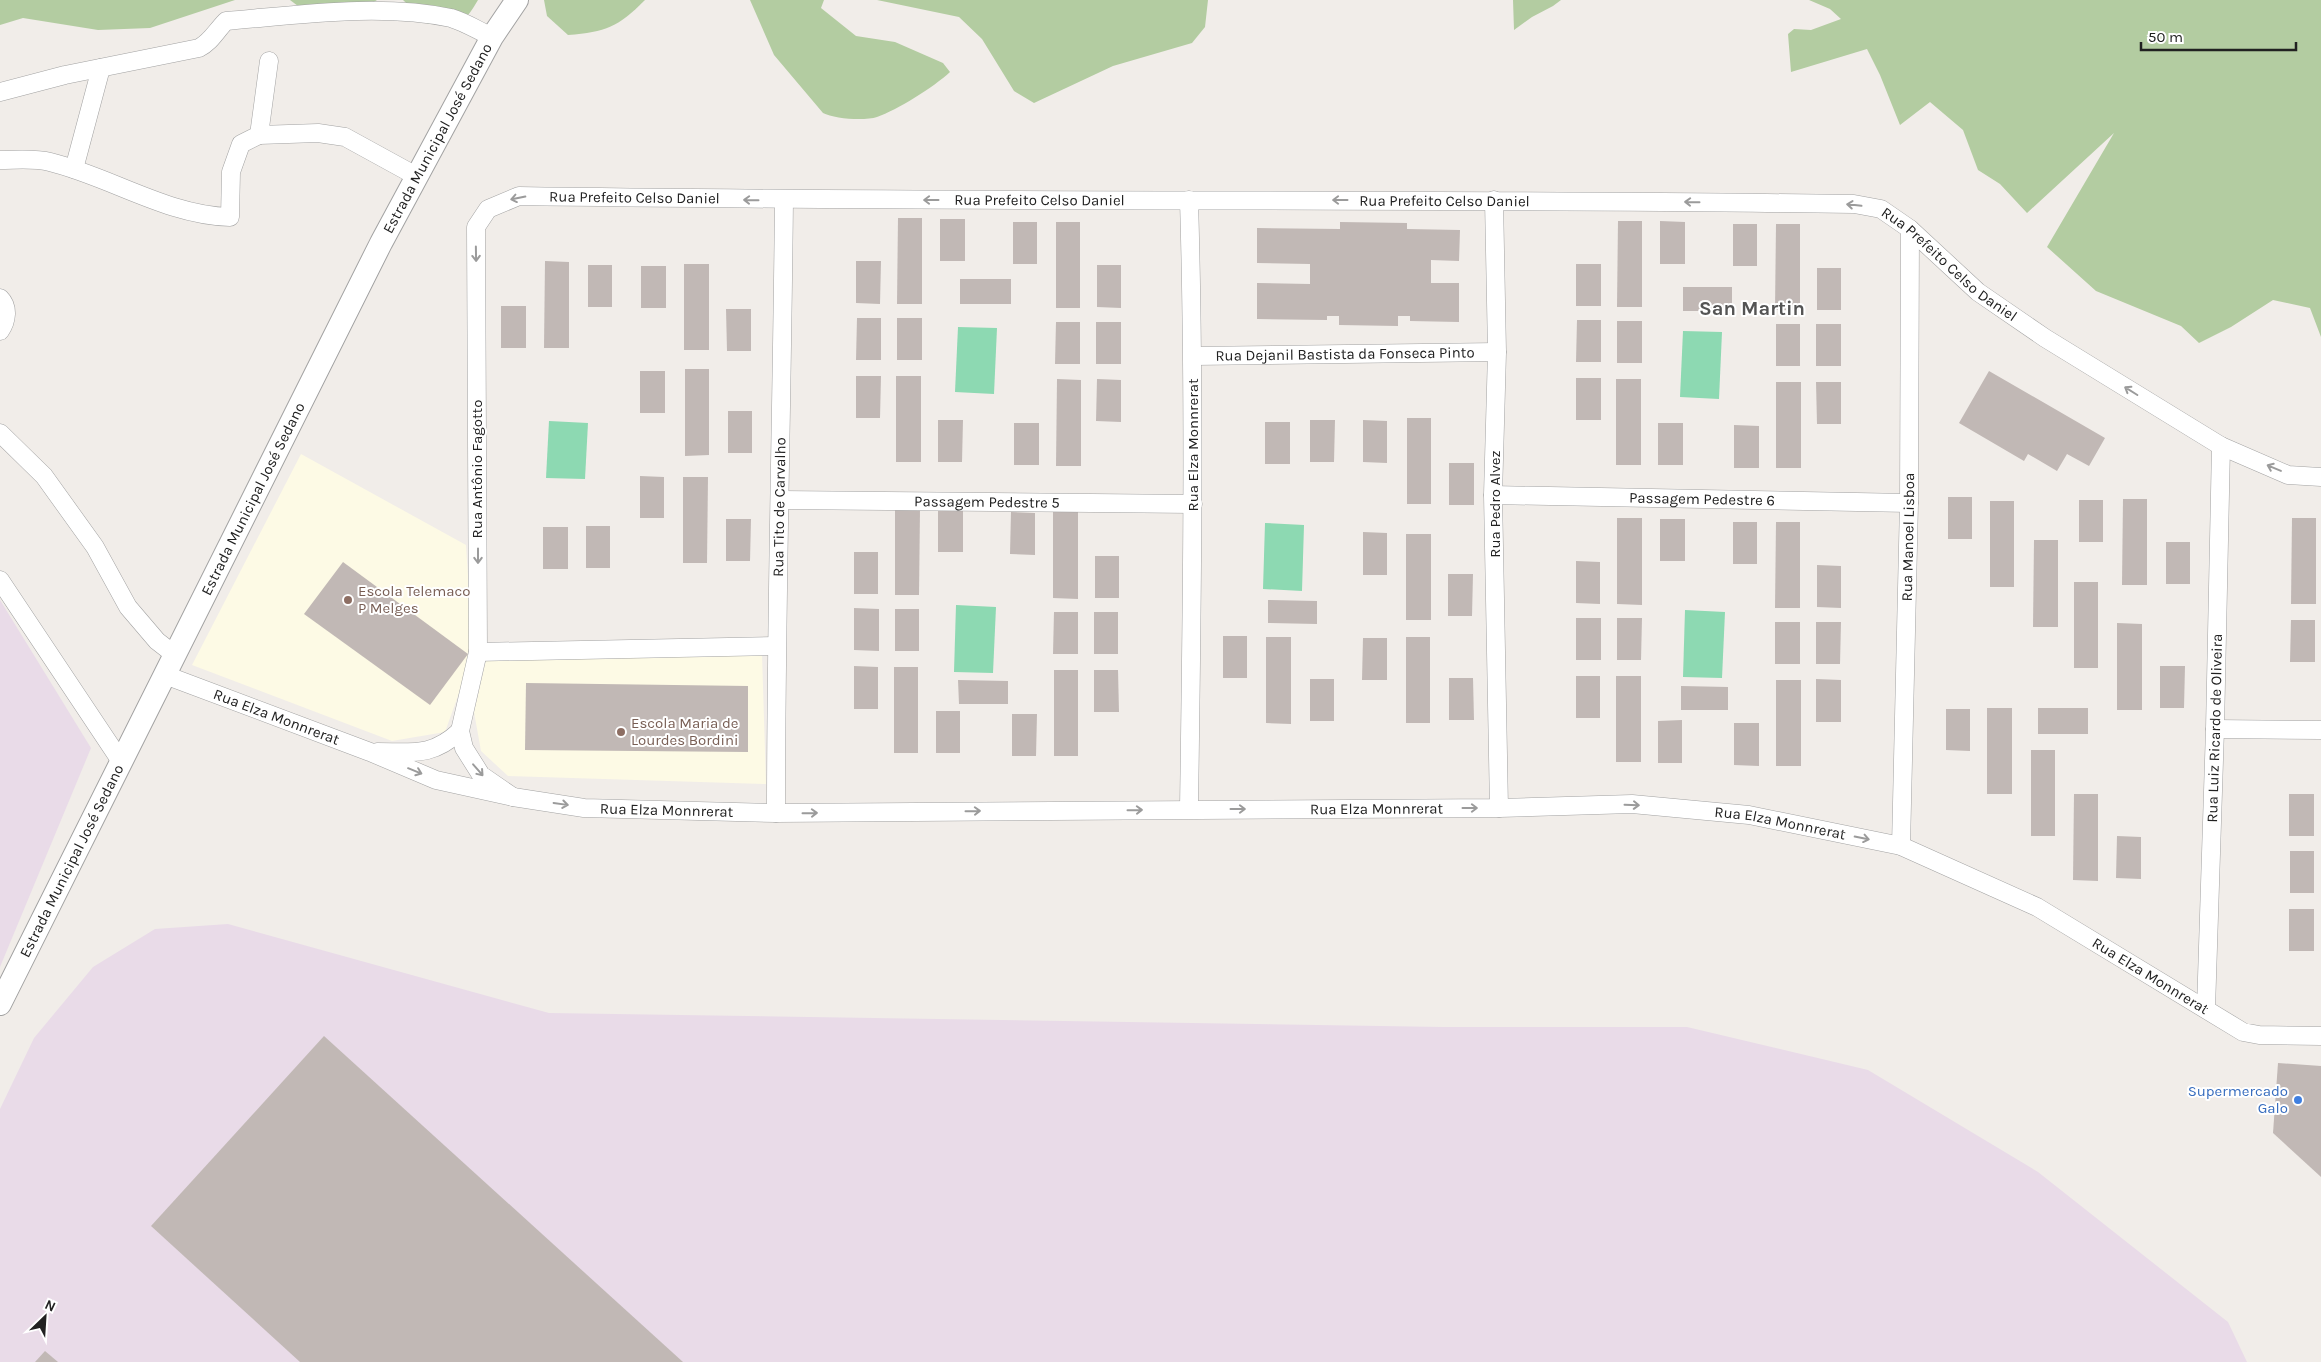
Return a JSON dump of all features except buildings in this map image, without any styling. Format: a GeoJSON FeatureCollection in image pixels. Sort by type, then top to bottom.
{"type":"FeatureCollection","features":[{"type":"Feature","properties":{"kind":"street","name":"Estrada Municipal José Sedano"},"geometry":{"type":"LineString","coordinates":[[0,1004],[381,243],[492,37],[517,0]]}},
{"type":"Feature","properties":{"kind":"street"},"geometry":{"type":"LineString","coordinates":[[0,92],[65,75],[199,48],[209,44],[216,31],[226,21],[337,11],[415,14],[452,19],[492,37]]}},
{"type":"Feature","properties":{"kind":"street"},"geometry":{"type":"LineString","coordinates":[[259,135],[269,61]]}},
{"type":"Feature","properties":{"kind":"street"},"geometry":{"type":"LineString","coordinates":[[74,169],[101,68]]}},
{"type":"Feature","properties":{"kind":"street"},"geometry":{"type":"LineString","coordinates":[[0,160],[48,161],[184,210],[210,216],[230,217],[231,172],[237,154],[241,144],[259,135],[318,133],[345,137],[418,177]]}},
{"type":"Feature","properties":{"kind":"street","name":"Rua Prefeito Celso Daniel"},"geometry":{"type":"LineString","coordinates":[[488,209],[519,196],[784,200],[1494,200],[1854,204],[1881,209],[1910,229],[1978,292],[2021,322],[2221,446],[2288,475],[2321,477]]}},
{"type":"Feature","properties":{"kind":"street","name":"Rua Tito de Carvalho"},"geometry":{"type":"LineString","coordinates":[[776,813],[776,646],[781,500],[784,200]]}},
{"type":"Feature","properties":{"kind":"street","name":"Rua Elza Monnrerat"},"geometry":{"type":"LineString","coordinates":[[1189,200],[1194,356],[1194,504],[1189,809]]}},
{"type":"Feature","properties":{"kind":"street","name":"Rua Pedro Alvez"},"geometry":{"type":"LineString","coordinates":[[1494,200],[1497,352],[1493,495],[1499,808]]}},
{"type":"Feature","properties":{"kind":"street","name":"Rua Antônio Fagotto"},"geometry":{"type":"LineString","coordinates":[[460,731],[478,652],[476,227],[488,209]]}},
{"type":"Feature","properties":{"kind":"street","name":"Rua Manoel Lisboa"},"geometry":{"type":"LineString","coordinates":[[1900,846],[1909,503],[1910,229]]}},
{"type":"Feature","properties":{"kind":"street"},"geometry":{"type":"LineString","coordinates":[[0,298],[5,302],[7,313],[0,331]]}},
{"type":"Feature","properties":{"kind":"street","name":"Rua Dejanil Bastista da Fonseca Pinto"},"geometry":{"type":"LineString","coordinates":[[1194,356],[1497,352]]}},
{"type":"Feature","properties":{"kind":"street"},"geometry":{"type":"LineString","coordinates":[[0,433],[44,476],[95,546],[128,607],[157,641],[175,655]]}},
{"type":"Feature","properties":{"kind":"street","name":"Rua Luiz Ricardo de Oliveira"},"geometry":{"type":"LineString","coordinates":[[2206,1009],[2216,729],[2221,446]]}},
{"type":"Feature","properties":{"kind":"street","name":"Passagem Pedestre 6"},"geometry":{"type":"LineString","coordinates":[[1493,495],[1909,503]]}},
{"type":"Feature","properties":{"kind":"street","name":"Passagem Pedestre 5"},"geometry":{"type":"LineString","coordinates":[[781,500],[1194,504]]}},
{"type":"Feature","properties":{"kind":"street"},"geometry":{"type":"LineString","coordinates":[[0,580],[122,763]]}},
{"type":"Feature","properties":{"kind":"street"},"geometry":{"type":"LineString","coordinates":[[478,652],[776,646]]}},
{"type":"Feature","properties":{"kind":"street","name":"Rua Elza Monnrerat"},"geometry":{"type":"LineString","coordinates":[[165,675],[370,752],[436,780],[512,798],[584,808],[776,813],[1499,808],[1632,804],[1749,816],[1900,846],[2037,907],[2242,1032],[2259,1035],[2321,1036]]}},
{"type":"Feature","properties":{"kind":"street"},"geometry":{"type":"LineString","coordinates":[[2216,729],[2321,730]]}},
{"type":"Feature","properties":{"kind":"street"},"geometry":{"type":"LineString","coordinates":[[370,752],[417,752],[435,749],[446,744],[460,731],[464,748],[481,775],[512,798]]}},
{"type":"Feature","properties":{"kind":"shaded area","name":"Escola Telemaco P Melges"},"geometry":{"type":"Polygon","coordinates":[[[301,454],[466,545],[473,654],[445,732],[392,741],[192,665],[301,454]]]}},
{"type":"Feature","properties":{"kind":"shaded area"},"geometry":{"type":"Polygon","coordinates":[[[0,600],[91,748],[0,967],[0,600]]]}},
{"type":"Feature","properties":{"kind":"shaded area","name":"Escola Maria de Lourdes Bordini"},"geometry":{"type":"Polygon","coordinates":[[[762,654],[766,784],[508,776],[481,751],[474,712],[487,656],[762,654]]]}},
{"type":"Feature","properties":{"kind":"shaded area"},"geometry":{"type":"Polygon","coordinates":[[[228,924],[549,1013],[1443,1027],[1687,1027],[1868,1070],[2038,1172],[2228,1322],[2247,1362],[0,1362],[0,1109],[34,1038],[93,967],[155,929],[228,924]]]}},
{"type":"Feature","properties":{"kind":"green space"},"geometry":{"type":"Polygon","coordinates":[[[0,0],[235,0],[150,28],[98,30],[23,18],[0,25],[0,0]]]}},
{"type":"Feature","properties":{"kind":"green space"},"geometry":{"type":"Polygon","coordinates":[[[290,0],[377,0],[353,15],[306,12],[290,0]]]}},
{"type":"Feature","properties":{"kind":"green space"},"geometry":{"type":"Polygon","coordinates":[[[403,0],[478,0],[468,16],[463,20],[452,24],[428,24],[403,0]]]}},
{"type":"Feature","properties":{"kind":"green space"},"geometry":{"type":"Polygon","coordinates":[[[544,0],[645,0],[611,27],[568,35],[547,16],[544,0]]]}},
{"type":"Feature","properties":{"kind":"green space"},"geometry":{"type":"Polygon","coordinates":[[[750,0],[824,0],[821,8],[856,36],[895,42],[943,63],[950,72],[915,98],[877,117],[858,119],[828,115],[823,113],[774,55],[750,0]]]}},
{"type":"Feature","properties":{"kind":"green space"},"geometry":{"type":"Polygon","coordinates":[[[877,0],[1208,0],[1205,27],[1192,43],[1113,66],[1034,103],[1014,91],[982,39],[959,17],[877,0]]]}},
{"type":"Feature","properties":{"kind":"green space"},"geometry":{"type":"Polygon","coordinates":[[[1513,0],[1561,0],[1514,30],[1513,0]]]}},
{"type":"Feature","properties":{"kind":"green space"},"geometry":{"type":"Polygon","coordinates":[[[1809,0],[2321,0],[2321,337],[2310,308],[2273,300],[2231,327],[2199,343],[2181,326],[2096,291],[2047,247],[2114,133],[2027,213],[2000,184],[1978,170],[1963,130],[1930,102],[1900,125],[1880,75],[1867,49],[1791,72],[1788,34],[1794,29],[1811,30],[1841,19],[1830,9],[1809,0]]]}},
{"type":"Feature","properties":{"kind":"green space"},"geometry":{"type":"Polygon","coordinates":[[[958,327],[997,328],[994,394],[955,392],[958,327]]]}},
{"type":"Feature","properties":{"kind":"green space"},"geometry":{"type":"Polygon","coordinates":[[[1683,331],[1722,332],[1719,399],[1680,397],[1683,331]]]}},
{"type":"Feature","properties":{"kind":"green space"},"geometry":{"type":"Polygon","coordinates":[[[549,421],[588,423],[585,479],[546,478],[549,421]]]}},
{"type":"Feature","properties":{"kind":"green space"},"geometry":{"type":"Polygon","coordinates":[[[1265,523],[1304,525],[1302,591],[1263,589],[1265,523]]]}},
{"type":"Feature","properties":{"kind":"green space"},"geometry":{"type":"Polygon","coordinates":[[[956,605],[996,607],[993,673],[954,672],[956,605]]]}},
{"type":"Feature","properties":{"kind":"green space"},"geometry":{"type":"Polygon","coordinates":[[[1685,610],[1725,612],[1722,678],[1683,677],[1685,610]]]}},
{"type":"Feature","properties":{"kind":"place","name":"Escola Telemaco P Melges"},"geometry":{"type":"Point","coordinates":[348,600]}},
{"type":"Feature","properties":{"kind":"place","name":"Escola Maria de Lourdes Bordini"},"geometry":{"type":"Point","coordinates":[621,732]}},
{"type":"Feature","properties":{"kind":"place","name":"Supermercado Galo"},"geometry":{"type":"Point","coordinates":[2298,1100]}},
{"type":"Feature","properties":{"kind":"district","name":"San Martin"},"geometry":{"type":"Point","coordinates":[1752,308]}}]}
